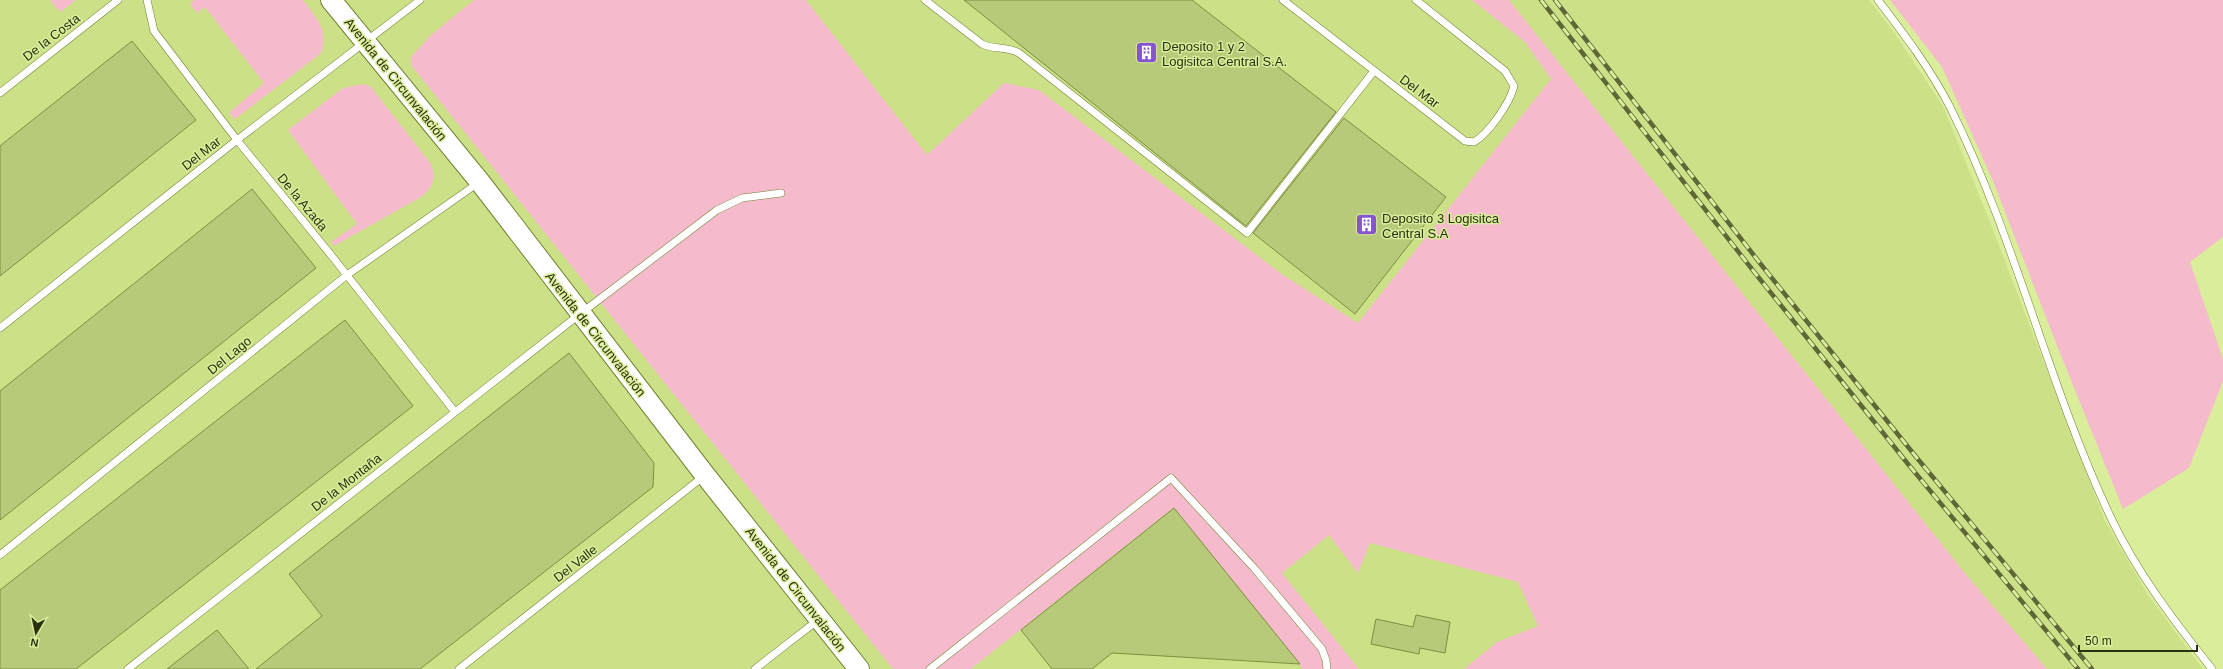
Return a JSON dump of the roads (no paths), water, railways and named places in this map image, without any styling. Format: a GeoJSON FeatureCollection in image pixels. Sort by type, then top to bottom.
{"type":"FeatureCollection","features":[{"type":"Feature","properties":{"kind":"street","name":"Avenida de Circunvalación"},"geometry":{"type":"LineString","coordinates":[[331,0],[480,182],[705,475],[859,669]]}},
{"type":"Feature","properties":{"kind":"lane","name":"De la Costa"},"geometry":{"type":"LineString","coordinates":[[0,93],[118,0]]}},
{"type":"Feature","properties":{"kind":"lane","name":"De la Azada"},"geometry":{"type":"LineString","coordinates":[[147,0],[154,31],[237,140],[347,275],[455,412]]}},
{"type":"Feature","properties":{"kind":"lane","name":"Del Mar"},"geometry":{"type":"LineString","coordinates":[[0,328],[237,140],[420,0]]}},
{"type":"Feature","properties":{"kind":"lane"},"geometry":{"type":"LineString","coordinates":[[925,0],[982,44],[990,48],[1011,49],[1019,53],[1247,233],[1374,71]]}},
{"type":"Feature","properties":{"kind":"lane","name":"Del Mar"},"geometry":{"type":"LineString","coordinates":[[1283,0],[1465,141],[1474,142],[1481,138],[1512,97],[1514,86],[1505,71],[1416,0]]}},
{"type":"Feature","properties":{"kind":"lane"},"geometry":{"type":"LineString","coordinates":[[1878,0],[1920,55],[1946,100],[1991,197],[2074,431],[2112,519],[2137,564],[2176,623],[2212,669]]}},
{"type":"Feature","properties":{"kind":"lane","name":"Del Lago"},"geometry":{"type":"LineString","coordinates":[[0,555],[347,275],[480,182]]}},
{"type":"Feature","properties":{"kind":"lane","name":"De la Montaña"},"geometry":{"type":"LineString","coordinates":[[128,669],[580,314],[717,210],[742,198],[781,193]]}},
{"type":"Feature","properties":{"kind":"lane","name":"Del Valle"},"geometry":{"type":"LineString","coordinates":[[459,669],[705,475]]}},
{"type":"Feature","properties":{"kind":"lane"},"geometry":{"type":"LineString","coordinates":[[930,669],[1171,478],[1254,568],[1322,649],[1326,660],[1327,669]]}},
{"type":"Feature","properties":{"kind":"lane"},"geometry":{"type":"LineString","coordinates":[[755,669],[819,619]]}},
{"type":"Feature","properties":{"kind":"railway"},"geometry":{"type":"LineString","coordinates":[[1541,0],[1755,273],[1908,464],[2078,669]]}},
{"type":"Feature","properties":{"kind":"railway"},"geometry":{"type":"LineString","coordinates":[[1555,0],[1763,267],[1917,458],[2092,669]]}},
{"type":"Feature","properties":{"kind":"place","name":"Deposito 1 y 2 Logisitca Central S.A."},"geometry":{"type":"Point","coordinates":[1147,53]}},
{"type":"Feature","properties":{"kind":"place","name":"Deposito 3 Logisitca Central S.A"},"geometry":{"type":"Point","coordinates":[1366,225]}}]}
